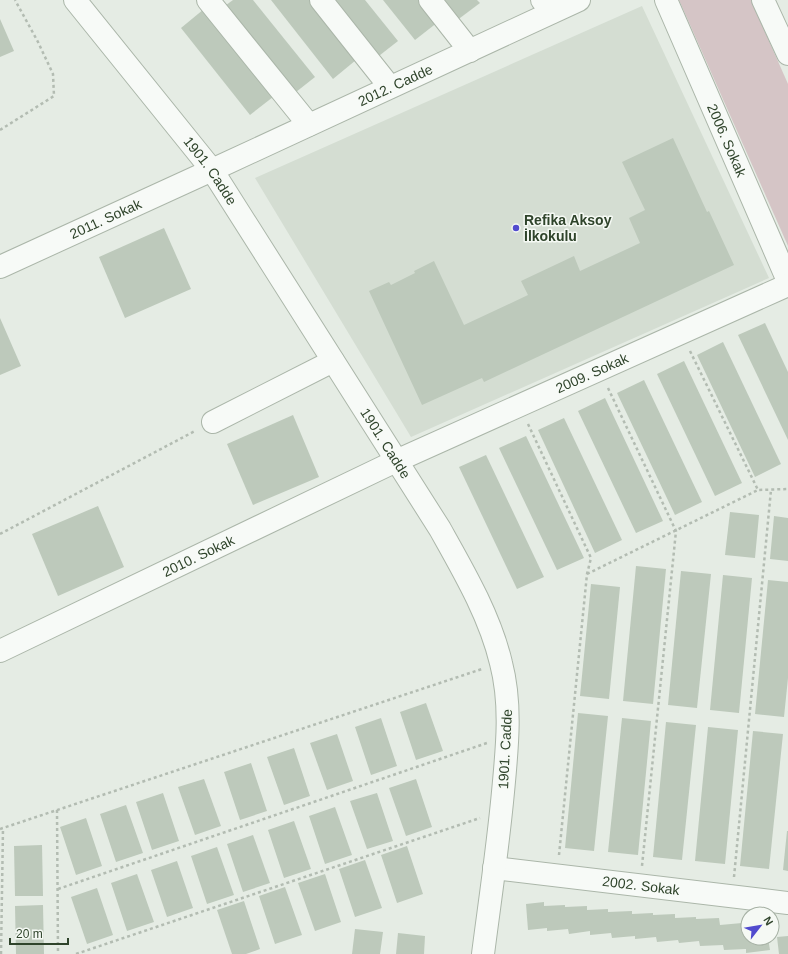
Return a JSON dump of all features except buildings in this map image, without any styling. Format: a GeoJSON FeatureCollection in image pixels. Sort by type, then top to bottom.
{"type":"FeatureCollection","features":[{"type":"Feature","properties":{"kind":"street","name":"1901. Cadde"},"geometry":{"type":"LineString","coordinates":[[75,0],[212,170],[440,529],[473,590],[487,622],[501,663],[507,702],[508,736],[501,811],[484,954]]}},
{"type":"Feature","properties":{"kind":"street"},"geometry":{"type":"LineString","coordinates":[[208,0],[309,125]]}},
{"type":"Feature","properties":{"kind":"street"},"geometry":{"type":"LineString","coordinates":[[321,0],[390,87]]}},
{"type":"Feature","properties":{"kind":"street"},"geometry":{"type":"LineString","coordinates":[[430,0],[470,50]]}},
{"type":"Feature","properties":{"kind":"street","name":"2012. Cadde"},"geometry":{"type":"LineString","coordinates":[[212,170],[470,50],[547,6],[578,0]]}},
{"type":"Feature","properties":{"kind":"street","name":"2006. Sokak"},"geometry":{"type":"LineString","coordinates":[[666,0],[788,280]]}},
{"type":"Feature","properties":{"kind":"street"},"geometry":{"type":"LineString","coordinates":[[763,0],[788,54]]}},
{"type":"Feature","properties":{"kind":"street","name":"2011. Sokak"},"geometry":{"type":"LineString","coordinates":[[0,267],[212,170]]}},
{"type":"Feature","properties":{"kind":"street","name":"2009. Sokak"},"geometry":{"type":"LineString","coordinates":[[396,461],[788,285]]}},
{"type":"Feature","properties":{"kind":"street"},"geometry":{"type":"LineString","coordinates":[[213,422],[333,361]]}},
{"type":"Feature","properties":{"kind":"street","name":"2010. Sokak"},"geometry":{"type":"LineString","coordinates":[[0,652],[396,461]]}},
{"type":"Feature","properties":{"kind":"street","name":"2002. Sokak"},"geometry":{"type":"LineString","coordinates":[[494,868],[788,903]]}},
{"type":"Feature","properties":{"kind":"path"},"geometry":{"type":"LineString","coordinates":[[0,130],[54,96],[53,74],[38,42],[15,0]]}},
{"type":"Feature","properties":{"kind":"path"},"geometry":{"type":"LineString","coordinates":[[681,333],[758,490]]}},
{"type":"Feature","properties":{"kind":"path"},"geometry":{"type":"LineString","coordinates":[[600,369],[676,530],[640,886]]}},
{"type":"Feature","properties":{"kind":"path"},"geometry":{"type":"LineString","coordinates":[[519,405],[591,558],[587,574],[557,876]]}},
{"type":"Feature","properties":{"kind":"path"},"geometry":{"type":"LineString","coordinates":[[0,534],[213,422]]}},
{"type":"Feature","properties":{"kind":"path"},"geometry":{"type":"LineString","coordinates":[[587,574],[758,490],[788,489]]}},
{"type":"Feature","properties":{"kind":"path"},"geometry":{"type":"LineString","coordinates":[[732,896],[771,490]]}},
{"type":"Feature","properties":{"kind":"path"},"geometry":{"type":"LineString","coordinates":[[1,954],[1,829],[501,663]]}},
{"type":"Feature","properties":{"kind":"path"},"geometry":{"type":"LineString","coordinates":[[58,889],[508,736]]}},
{"type":"Feature","properties":{"kind":"path"},"geometry":{"type":"LineString","coordinates":[[57,810],[58,954]]}},
{"type":"Feature","properties":{"kind":"path"},"geometry":{"type":"LineString","coordinates":[[76,954],[501,811]]}},
{"type":"Feature","properties":{"kind":"shaded area"},"geometry":{"type":"Polygon","coordinates":[[[679,0],[751,0],[788,84],[788,246],[679,0]]]}},
{"type":"Feature","properties":{"kind":"shaded area","name":"Refika Aksoy İlkokulu"},"geometry":{"type":"Polygon","coordinates":[[[642,6],[769,278],[411,437],[255,178],[642,6]]]}},
{"type":"Feature","properties":{"kind":"place","name":"Refika Aksoy İlkokulu"},"geometry":{"type":"Point","coordinates":[516,228]}}]}
